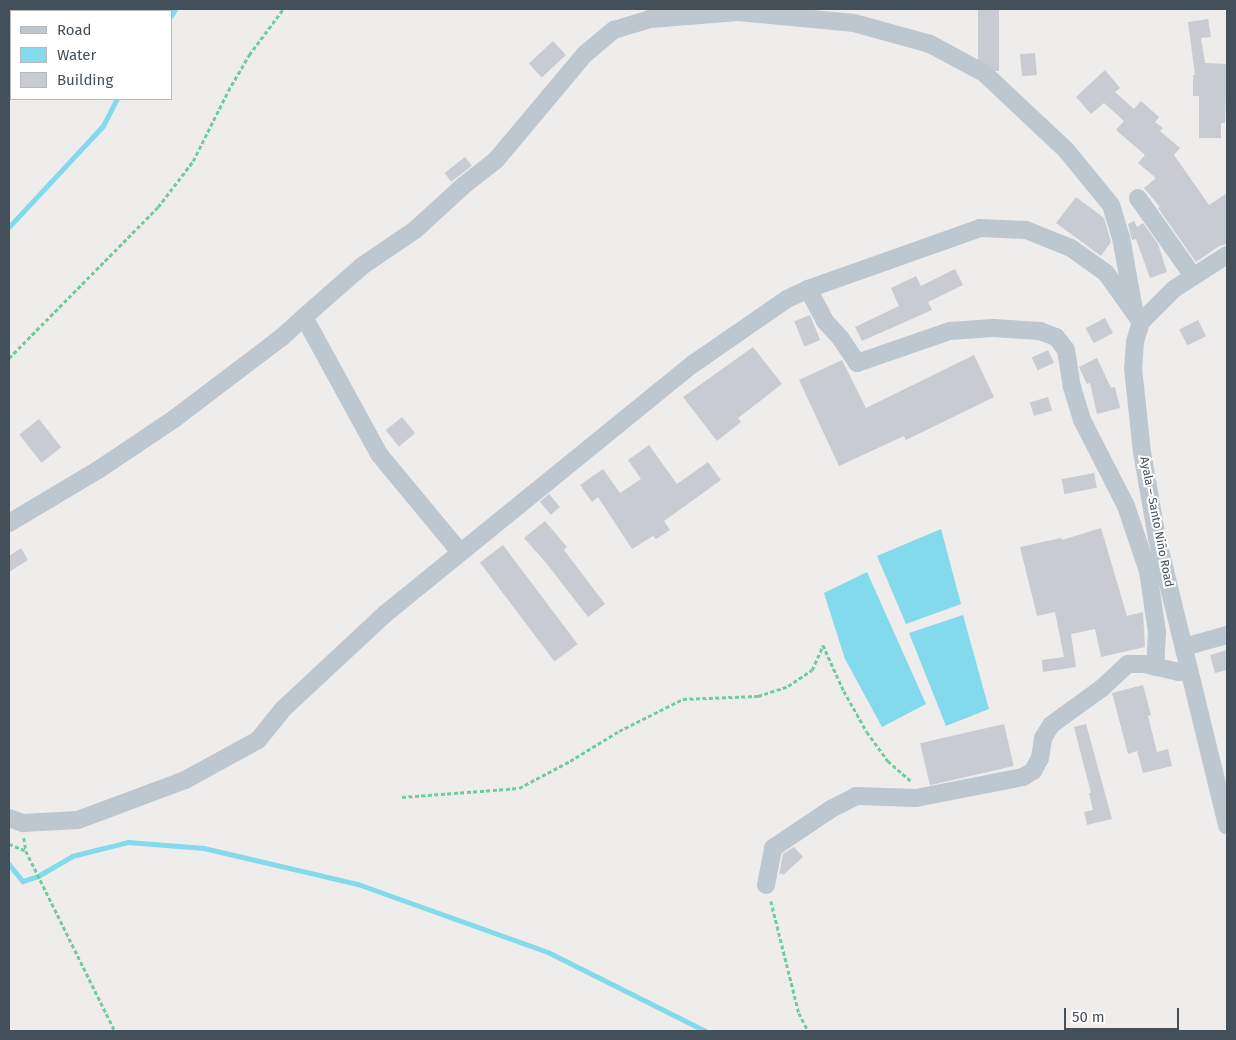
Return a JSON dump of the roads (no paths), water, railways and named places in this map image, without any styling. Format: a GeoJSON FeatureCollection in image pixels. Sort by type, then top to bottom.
{"type":"FeatureCollection","features":[{"type":"Feature","properties":{"kind":"street"},"geometry":{"type":"LineString","coordinates":[[9,523],[98,470],[174,418],[282,337],[362,266],[415,230],[463,186],[496,160],[585,54],[614,30],[651,19],[738,12],[854,23],[930,44],[984,73],[1066,150],[1110,205],[1121,237],[1138,316]]}},
{"type":"Feature","properties":{"kind":"street"},"geometry":{"type":"LineString","coordinates":[[1138,198],[1193,276]]}},
{"type":"Feature","properties":{"kind":"street"},"geometry":{"type":"LineString","coordinates":[[9,818],[23,824],[78,820],[185,780],[258,740],[282,710],[346,649],[460,552],[693,364],[787,299],[808,289],[980,228],[1026,230],[1071,248],[1106,273],[1138,316]]}},
{"type":"Feature","properties":{"kind":"street","name":"Ayala – Santo Niño Road"},"geometry":{"type":"LineString","coordinates":[[1227,255],[1174,288],[1138,316],[1133,368],[1142,452],[1157,538],[1227,826]]}},
{"type":"Feature","properties":{"kind":"street"},"geometry":{"type":"LineString","coordinates":[[808,289],[825,321],[841,338],[857,363],[950,330],[1040,331],[1056,337],[1066,350],[1072,387],[1082,420],[1126,506],[1148,571],[1157,632],[1155,667]]}},
{"type":"Feature","properties":{"kind":"street"},"geometry":{"type":"LineString","coordinates":[[304,317],[379,454],[460,552]]}},
{"type":"Feature","properties":{"kind":"street"},"geometry":{"type":"LineString","coordinates":[[1184,647],[1227,636]]}},
{"type":"Feature","properties":{"kind":"street"},"geometry":{"type":"LineString","coordinates":[[766,885],[773,848],[831,809],[856,796],[916,798],[1023,777],[1033,771],[1040,758],[1043,738],[1051,725],[1102,688],[1128,664],[1179,672],[1189,670]]}},
{"type":"Feature","properties":{"kind":"water"},"geometry":{"type":"Polygon","coordinates":[[[941,529],[961,604],[906,624],[877,556],[941,529]]]}},
{"type":"Feature","properties":{"kind":"water"},"geometry":{"type":"Polygon","coordinates":[[[867,572],[926,704],[882,727],[845,659],[824,593],[867,572]]]}},
{"type":"Feature","properties":{"kind":"water"},"geometry":{"type":"Polygon","coordinates":[[[963,615],[989,709],[946,726],[909,633],[963,615]]]}},
{"type":"Feature","properties":{"kind":"waterway"},"geometry":{"type":"LineString","coordinates":[[172,14],[175,9]]}},
{"type":"Feature","properties":{"kind":"waterway"},"geometry":{"type":"LineString","coordinates":[[9,227],[103,126],[116,100]]}},
{"type":"Feature","properties":{"kind":"waterway"},"geometry":{"type":"LineString","coordinates":[[9,864],[23,881],[38,876],[72,856],[128,842],[204,848],[358,884],[548,952],[706,1031]]}}]}
